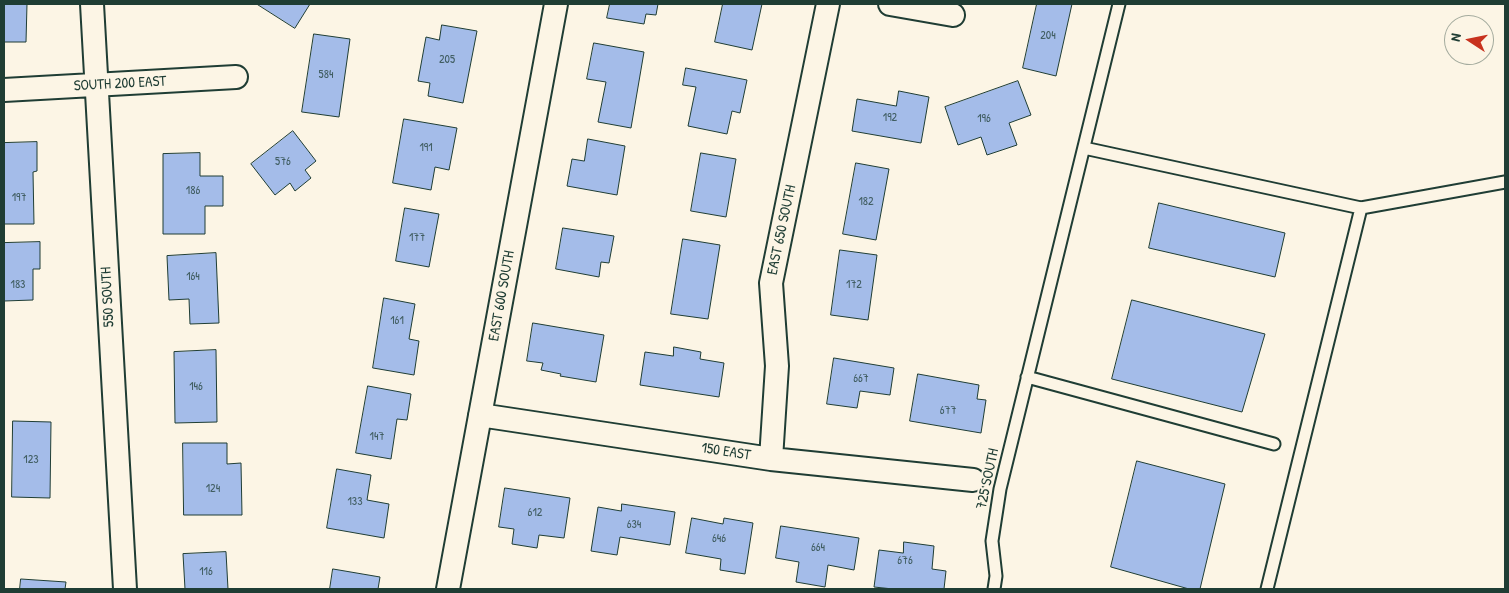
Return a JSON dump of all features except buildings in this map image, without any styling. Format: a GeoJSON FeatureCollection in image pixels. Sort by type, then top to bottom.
{"type":"FeatureCollection","features":[{"type":"Feature","properties":{"kind":"street","name":"550 SOUTH"},"geometry":{"type":"LineString","coordinates":[[92,4],[125,589]]}},
{"type":"Feature","properties":{"kind":"street","name":"EAST 600 SOUTH"},"geometry":{"type":"LineString","coordinates":[[448,589],[556,4]]}},
{"type":"Feature","properties":{"kind":"street","name":"EAST 650 SOUTH"},"geometry":{"type":"LineString","coordinates":[[771,459],[777,366],[771,283],[828,4]]}},
{"type":"Feature","properties":{"kind":"street"},"geometry":{"type":"LineString","coordinates":[[890,4],[954,15]]}},
{"type":"Feature","properties":{"kind":"street","name":"SOUTH 200 EAST"},"geometry":{"type":"LineString","coordinates":[[4,90],[236,77]]}},
{"type":"Feature","properties":{"kind":"street","name":"150 EAST"},"geometry":{"type":"LineString","coordinates":[[480,414],[771,459],[973,480]]}},
{"type":"Feature","properties":{"kind":"lane","name":"725 SOUTH"},"geometry":{"type":"LineString","coordinates":[[994,589],[996,576],[992,541],[1000,489],[1119,4]]}},
{"type":"Feature","properties":{"kind":"lane"},"geometry":{"type":"LineString","coordinates":[[1084,148],[1361,208],[1505,182]]}},
{"type":"Feature","properties":{"kind":"lane"},"geometry":{"type":"LineString","coordinates":[[1267,589],[1361,208]]}},
{"type":"Feature","properties":{"kind":"lane"},"geometry":{"type":"LineString","coordinates":[[1027,377],[1274,444]]}}]}
